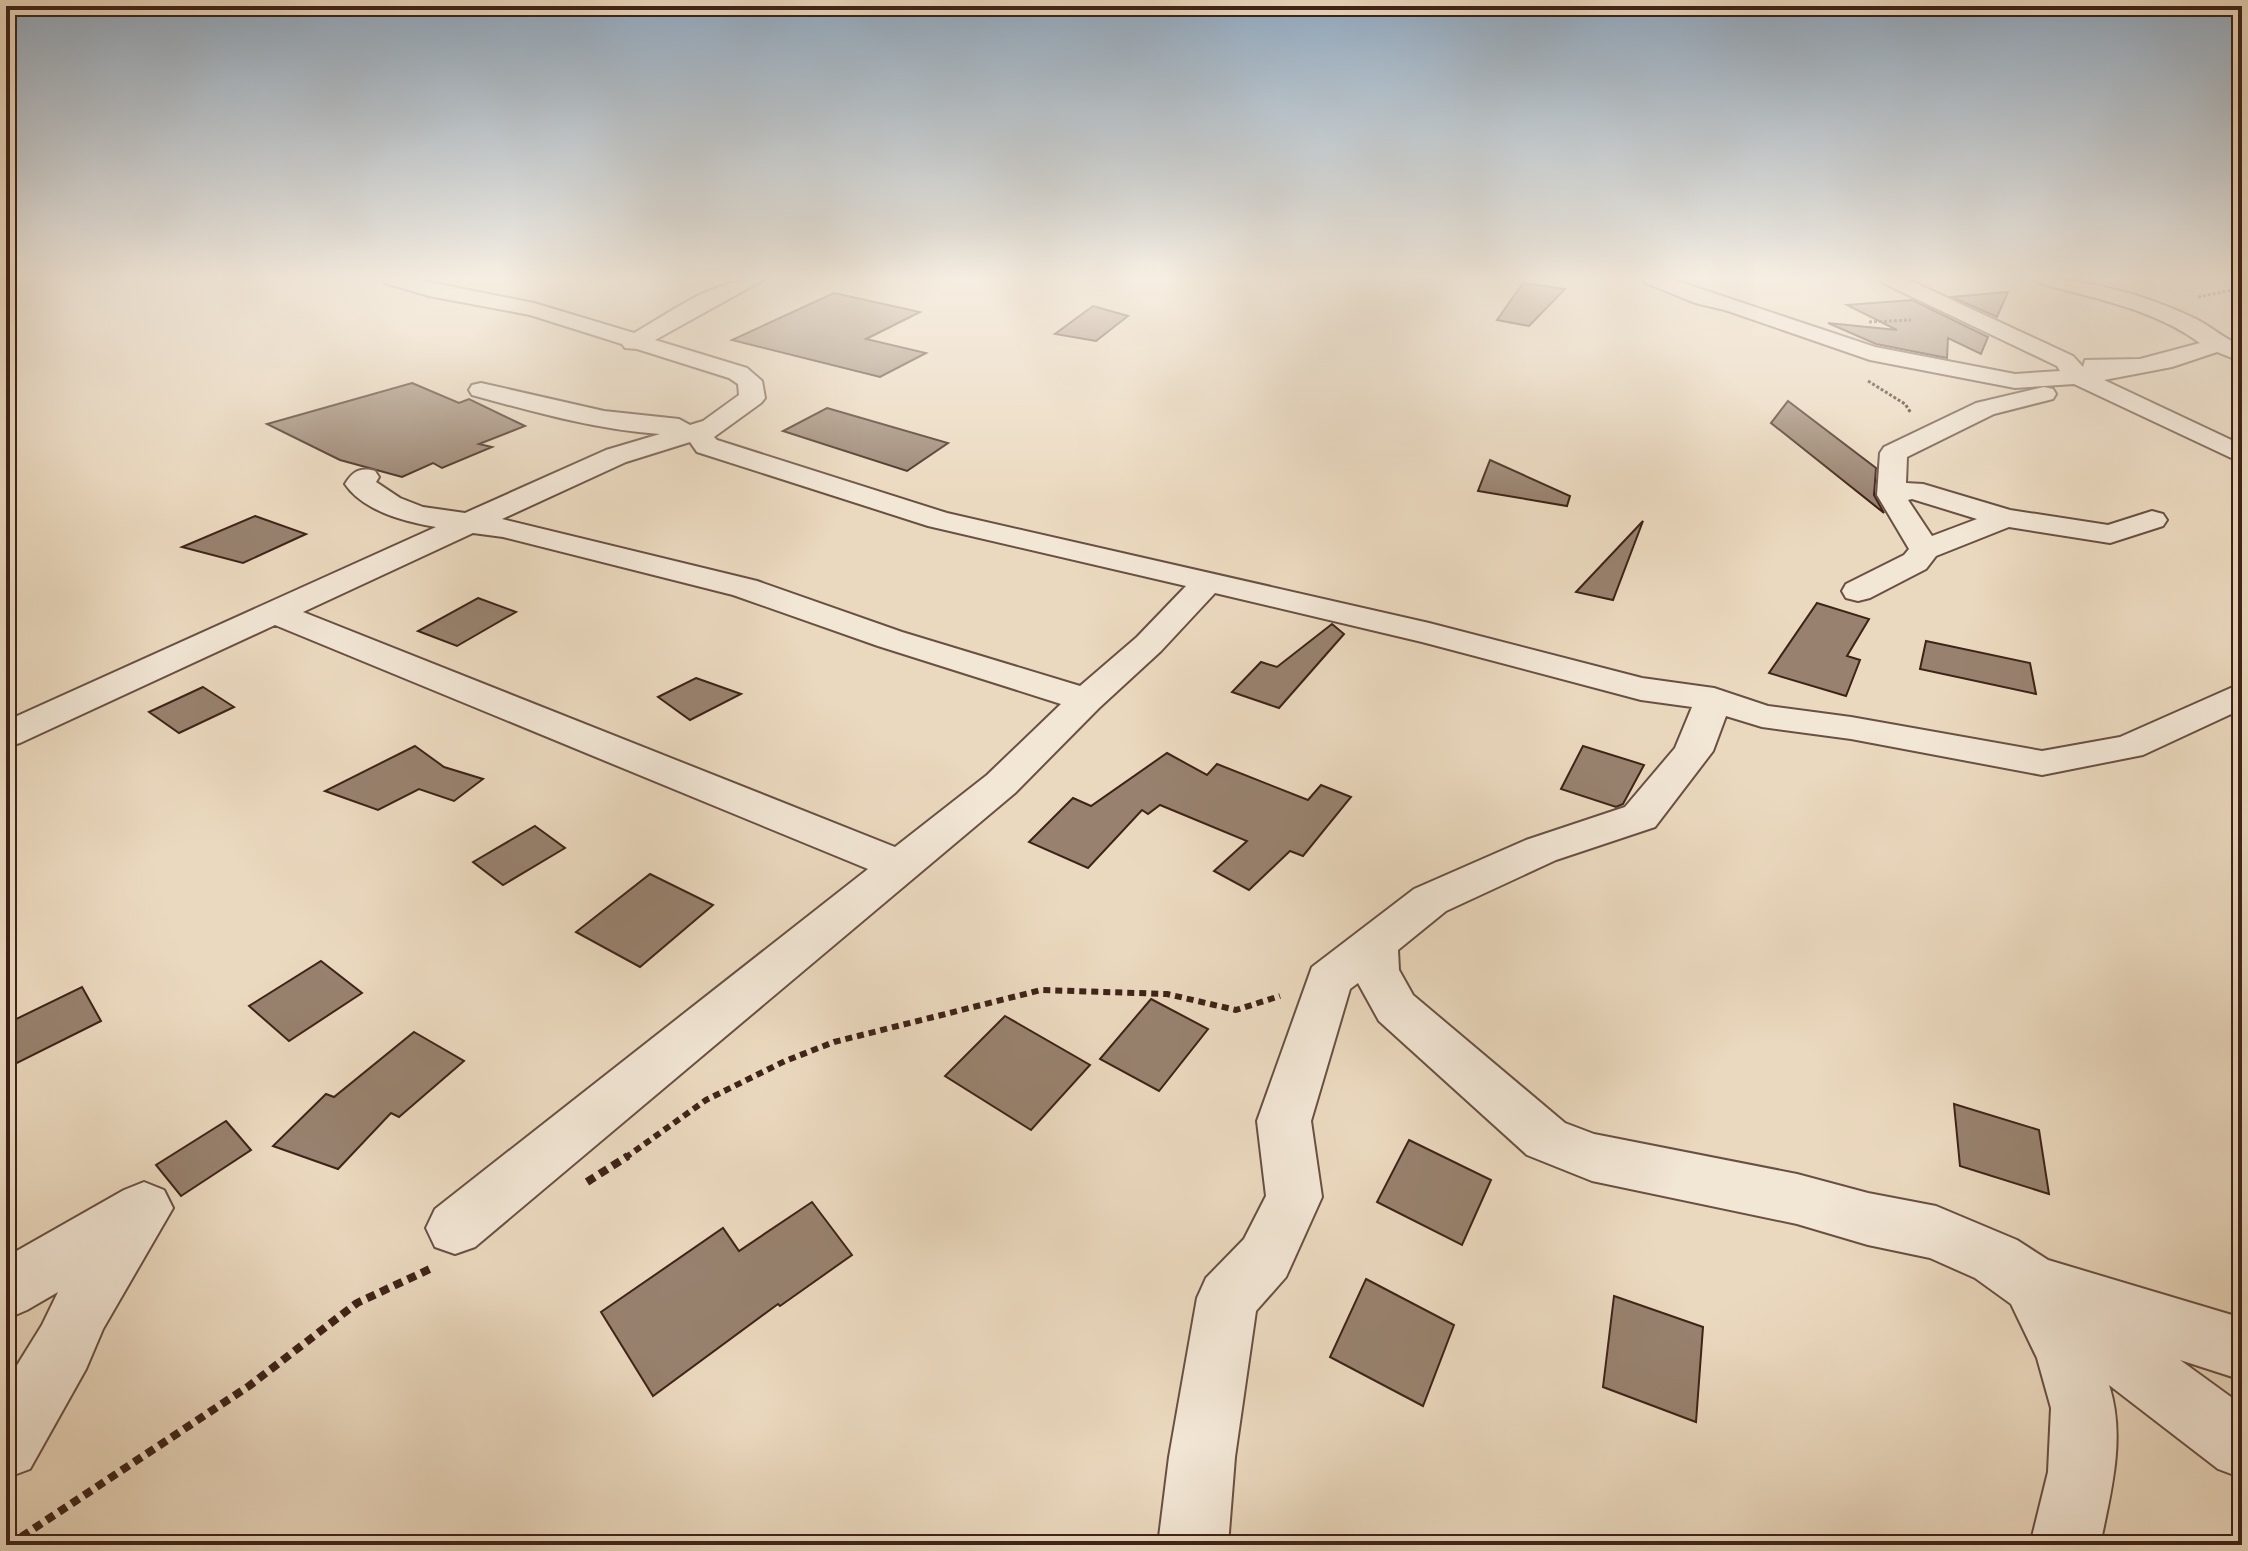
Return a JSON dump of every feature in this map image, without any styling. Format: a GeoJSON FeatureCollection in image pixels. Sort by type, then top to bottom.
{"type":"FeatureCollection","features":[{"type":"Feature","properties":{"kind":"street"},"geometry":{"type":"LineString","coordinates":[[665,351],[738,373],[750,381],[752,398],[699,436],[707,446],[939,520],[1429,633],[1641,689],[1714,699],[1762,716],[1851,728],[2042,763],[2129,747],[2242,694]]}},
{"type":"Feature","properties":{"kind":"street"},"geometry":{"type":"LineString","coordinates":[[1866,351],[2015,381],[2046,395],[1985,408],[1894,453],[1899,487],[1925,549]]}},
{"type":"Feature","properties":{"kind":"street"},"geometry":{"type":"LineString","coordinates":[[2036,351],[2242,455]]}},
{"type":"Feature","properties":{"kind":"street"},"geometry":{"type":"LineString","coordinates":[[2015,381],[2072,369],[2119,370],[2200,351]]}},
{"type":"Feature","properties":{"kind":"street"},"geometry":{"type":"LineString","coordinates":[[2192,355],[2242,361]]}},
{"type":"Feature","properties":{"kind":"street"},"geometry":{"type":"LineString","coordinates":[[481,390],[555,410],[641,426],[707,428]]}},
{"type":"Feature","properties":{"kind":"street"},"geometry":{"type":"LineString","coordinates":[[6,735],[616,456],[707,428]]}},
{"type":"Feature","properties":{"kind":"street"},"geometry":{"type":"LineString","coordinates":[[365,477],[359,484],[390,504],[439,521],[503,528],[745,588],[890,639],[1086,700]]}},
{"type":"Feature","properties":{"kind":"street"},"geometry":{"type":"LineString","coordinates":[[1899,487],[2006,518],[2110,534],[2152,520]]}},
{"type":"Feature","properties":{"kind":"street"},"geometry":{"type":"LineString","coordinates":[[1858,591],[1915,562],[1925,549],[2006,518]]}},
{"type":"Feature","properties":{"kind":"street"},"geometry":{"type":"LineString","coordinates":[[455,1228],[1001,784],[1086,700],[1149,644],[1209,581]]}},
{"type":"Feature","properties":{"kind":"street"},"geometry":{"type":"LineString","coordinates":[[276,613],[902,866]]}},
{"type":"Feature","properties":{"kind":"street"},"geometry":{"type":"LineString","coordinates":[[1193,1545],[1202,1457],[1227,1298],[1265,1258],[1294,1197],[1284,1121],[1329,980],[1430,900],[1477,877],[1589,832],[1640,817],[1693,751],[1714,699]]}},
{"type":"Feature","properties":{"kind":"street"},"geometry":{"type":"LineString","coordinates":[[1375,943],[1375,971],[1396,1008],[1546,1139],[1592,1157],[1797,1199],[1868,1219],[1936,1233],[1996,1259],[2242,1445]]}},
{"type":"Feature","properties":{"kind":"street"},"geometry":{"type":"LineString","coordinates":[[6,1290],[56,1257],[144,1208],[81,1309],[64,1347],[6,1445]]}},
{"type":"Feature","properties":{"kind":"street"},"geometry":{"type":"LineString","coordinates":[[2032,1284],[2242,1349]]}},
{"type":"Feature","properties":{"kind":"street"},"geometry":{"type":"LineString","coordinates":[[2032,1284],[2066,1351],[2084,1408],[2082,1472],[2065,1545]]}},
{"type":"Feature","properties":{"kind":"path"},"geometry":{"type":"LineString","coordinates":[[1835,351],[1834,356],[1849,369],[1905,404],[1912,417],[1940,430]]}},
{"type":"Feature","properties":{"kind":"path"},"geometry":{"type":"LineString","coordinates":[[573,1191],[651,1142],[706,1100],[785,1061],[834,1042],[1041,990],[1167,994],[1236,1010],[1329,980]]}},
{"type":"Feature","properties":{"kind":"path"},"geometry":{"type":"LineString","coordinates":[[9,1545],[249,1386],[357,1303],[436,1267]]}},
{"type":"Feature","properties":{"kind":"building"},"geometry":{"type":"Polygon","coordinates":[[[778,351],[926,353],[880,377],[778,351]]]}},
{"type":"Feature","properties":{"kind":"building"},"geometry":{"type":"Polygon","coordinates":[[[1913,351],[1947,351],[1947,358],[1913,351]]]}},
{"type":"Feature","properties":{"kind":"building"},"geometry":{"type":"Polygon","coordinates":[[[412,383],[459,403],[469,399],[525,426],[479,444],[492,447],[442,468],[433,463],[402,477],[340,460],[267,424],[412,383]]]}},
{"type":"Feature","properties":{"kind":"building"},"geometry":{"type":"Polygon","coordinates":[[[1788,401],[1876,468],[1874,495],[1884,513],[1771,423],[1788,401]]]}},
{"type":"Feature","properties":{"kind":"building"},"geometry":{"type":"Polygon","coordinates":[[[827,408],[948,443],[907,471],[783,431],[827,408]]]}},
{"type":"Feature","properties":{"kind":"building"},"geometry":{"type":"Polygon","coordinates":[[[1490,460],[1570,496],[1567,506],[1478,491],[1490,460]]]}},
{"type":"Feature","properties":{"kind":"building"},"geometry":{"type":"Polygon","coordinates":[[[255,516],[306,534],[243,563],[182,547],[255,516]]]}},
{"type":"Feature","properties":{"kind":"building"},"geometry":{"type":"Polygon","coordinates":[[[1643,521],[1613,600],[1576,592],[1643,521]]]}},
{"type":"Feature","properties":{"kind":"building"},"geometry":{"type":"Polygon","coordinates":[[[478,598],[516,612],[457,646],[418,631],[478,598]]]}},
{"type":"Feature","properties":{"kind":"building"},"geometry":{"type":"Polygon","coordinates":[[[1817,603],[1869,619],[1847,656],[1860,660],[1846,696],[1769,673],[1817,603]]]}},
{"type":"Feature","properties":{"kind":"building"},"geometry":{"type":"Polygon","coordinates":[[[1332,624],[1344,634],[1279,708],[1232,692],[1261,662],[1277,667],[1332,624]]]}},
{"type":"Feature","properties":{"kind":"building"},"geometry":{"type":"Polygon","coordinates":[[[1926,641],[2030,663],[2036,694],[1920,669],[1926,641]]]}},
{"type":"Feature","properties":{"kind":"building"},"geometry":{"type":"Polygon","coordinates":[[[696,678],[741,694],[690,720],[658,697],[696,678]]]}},
{"type":"Feature","properties":{"kind":"building"},"geometry":{"type":"Polygon","coordinates":[[[203,687],[234,707],[179,733],[149,712],[203,687]]]}},
{"type":"Feature","properties":{"kind":"building"},"geometry":{"type":"Polygon","coordinates":[[[415,746],[444,767],[483,779],[454,801],[419,789],[378,810],[325,791],[415,746]]]}},
{"type":"Feature","properties":{"kind":"building"},"geometry":{"type":"Polygon","coordinates":[[[1583,746],[1644,765],[1623,804],[1616,807],[1561,789],[1583,746]]]}},
{"type":"Feature","properties":{"kind":"building"},"geometry":{"type":"Polygon","coordinates":[[[1167,753],[1207,775],[1217,764],[1308,800],[1321,785],[1351,797],[1303,856],[1290,851],[1249,890],[1214,871],[1247,841],[1160,805],[1148,814],[1142,810],[1088,868],[1029,842],[1073,798],[1091,806],[1167,753]]]}},
{"type":"Feature","properties":{"kind":"building"},"geometry":{"type":"Polygon","coordinates":[[[535,826],[565,848],[503,885],[473,862],[535,826]]]}},
{"type":"Feature","properties":{"kind":"building"},"geometry":{"type":"Polygon","coordinates":[[[650,874],[713,905],[640,967],[576,932],[650,874]]]}},
{"type":"Feature","properties":{"kind":"building"},"geometry":{"type":"Polygon","coordinates":[[[321,961],[362,993],[289,1041],[249,1006],[321,961]]]}},
{"type":"Feature","properties":{"kind":"building"},"geometry":{"type":"Polygon","coordinates":[[[82,987],[101,1021],[15,1064],[6,1044],[6,1024],[82,987]]]}},
{"type":"Feature","properties":{"kind":"building"},"geometry":{"type":"Polygon","coordinates":[[[1151,999],[1208,1029],[1159,1091],[1100,1059],[1151,999]]]}},
{"type":"Feature","properties":{"kind":"building"},"geometry":{"type":"Polygon","coordinates":[[[1005,1016],[1090,1065],[1031,1130],[945,1076],[1005,1016]]]}},
{"type":"Feature","properties":{"kind":"building"},"geometry":{"type":"Polygon","coordinates":[[[414,1032],[464,1061],[399,1117],[391,1113],[338,1169],[273,1146],[326,1094],[334,1097],[414,1032]]]}},
{"type":"Feature","properties":{"kind":"building"},"geometry":{"type":"Polygon","coordinates":[[[1954,1104],[2039,1130],[2049,1194],[1960,1166],[1954,1104]]]}},
{"type":"Feature","properties":{"kind":"building"},"geometry":{"type":"Polygon","coordinates":[[[226,1121],[251,1150],[181,1196],[156,1165],[226,1121]]]}},
{"type":"Feature","properties":{"kind":"building"},"geometry":{"type":"Polygon","coordinates":[[[1409,1140],[1491,1180],[1462,1245],[1377,1202],[1409,1140]]]}},
{"type":"Feature","properties":{"kind":"building"},"geometry":{"type":"Polygon","coordinates":[[[812,1202],[852,1255],[780,1306],[778,1304],[653,1396],[601,1312],[723,1228],[739,1251],[812,1202]]]}},
{"type":"Feature","properties":{"kind":"building"},"geometry":{"type":"Polygon","coordinates":[[[1366,1279],[1454,1325],[1423,1406],[1330,1357],[1366,1279]]]}},
{"type":"Feature","properties":{"kind":"building"},"geometry":{"type":"Polygon","coordinates":[[[1614,1296],[1703,1327],[1696,1422],[1603,1387],[1614,1296]]]}}]}
